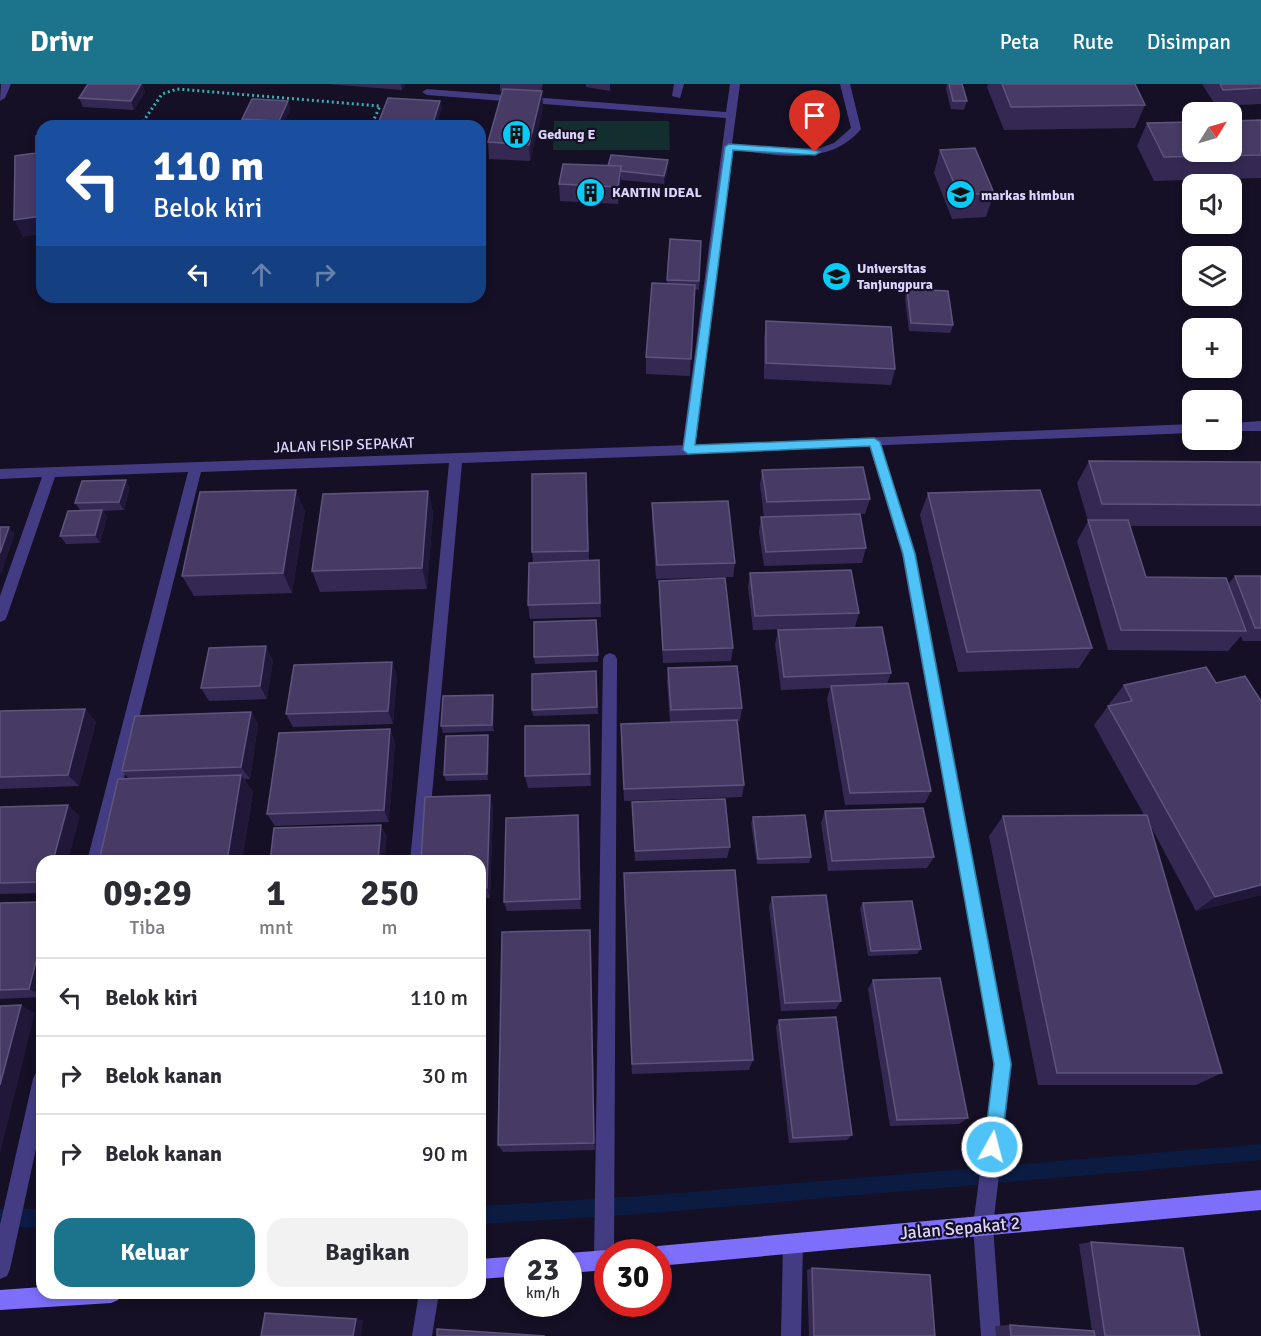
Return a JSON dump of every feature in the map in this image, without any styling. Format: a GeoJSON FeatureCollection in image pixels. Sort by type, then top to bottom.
{"type":"FeatureCollection","features":[{"type":"Feature","properties":{"kind":"street"},"geometry":{"type":"LineString","coordinates":[[0,98],[6,84]]}},
{"type":"Feature","properties":{"kind":"street"},"geometry":{"type":"LineString","coordinates":[[676,96],[679,84]]}},
{"type":"Feature","properties":{"kind":"street"},"geometry":{"type":"LineString","coordinates":[[688,450],[729,147],[735,84]]}},
{"type":"Feature","properties":{"kind":"street"},"geometry":{"type":"LineString","coordinates":[[729,147],[815,152],[843,143],[856,129],[845,84]]}},
{"type":"Feature","properties":{"kind":"street"},"geometry":{"type":"LineString","coordinates":[[427,92],[731,115]]}},
{"type":"Feature","properties":{"kind":"street"},"geometry":{"type":"LineString","coordinates":[[1242,427],[1261,426]]}},
{"type":"Feature","properties":{"kind":"street","name":"JALAN FISIP SEPAKAT"},"geometry":{"type":"LineString","coordinates":[[0,474],[688,450],[1182,429]]}},
{"type":"Feature","properties":{"kind":"street"},"geometry":{"type":"LineString","coordinates":[[874,442],[909,554],[1003,1064],[983,1226],[991,1336]]}},
{"type":"Feature","properties":{"kind":"street"},"geometry":{"type":"LineString","coordinates":[[419,855],[456,458]]}},
{"type":"Feature","properties":{"kind":"street"},"geometry":{"type":"LineString","coordinates":[[97,855],[196,467]]}},
{"type":"Feature","properties":{"kind":"street"},"geometry":{"type":"LineString","coordinates":[[0,616],[51,471]]}},
{"type":"Feature","properties":{"kind":"street"},"geometry":{"type":"LineString","coordinates":[[605,1239],[609,659]]}},
{"type":"Feature","properties":{"kind":"street"},"geometry":{"type":"LineString","coordinates":[[1,1264],[36,1106]]}},
{"type":"Feature","properties":{"kind":"street","name":"Jalan Sepakat 2"},"geometry":{"type":"LineString","coordinates":[[672,1255],[1261,1200]]}},
{"type":"Feature","properties":{"kind":"street"},"geometry":{"type":"LineString","coordinates":[[791,1336],[793,1244]]}},
{"type":"Feature","properties":{"kind":"street"},"geometry":{"type":"LineString","coordinates":[[486,1269],[504,1267]]}},
{"type":"Feature","properties":{"kind":"street"},"geometry":{"type":"LineString","coordinates":[[0,1300],[36,1298]]}},
{"type":"Feature","properties":{"kind":"street"},"geometry":{"type":"LineString","coordinates":[[422,1336],[428,1299]]}},
{"type":"Feature","properties":{"kind":"path"},"geometry":{"type":"LineString","coordinates":[[144,120],[162,94],[177,88],[380,106],[374,120]]}},
{"type":"Feature","properties":{"kind":"green space"},"geometry":{"type":"Polygon","coordinates":[[[554,121],[669,121],[670,150],[553,150],[554,121]]]}},
{"type":"Feature","properties":{"kind":"building"},"geometry":{"type":"Polygon","coordinates":[[[88,84],[141,84],[131,101],[79,98],[88,84]]]}},
{"type":"Feature","properties":{"kind":"building"},"geometry":{"type":"Polygon","coordinates":[[[949,84],[962,84],[967,101],[953,101],[949,84]]]}},
{"type":"Feature","properties":{"kind":"building"},"geometry":{"type":"Polygon","coordinates":[[[1002,84],[1135,84],[1145,105],[1011,107],[1002,84]]]}},
{"type":"Feature","properties":{"kind":"building"},"geometry":{"type":"Polygon","coordinates":[[[1220,84],[1261,84],[1261,88],[1223,90],[1220,84]]]}},
{"type":"Feature","properties":{"kind":"building"},"geometry":{"type":"Polygon","coordinates":[[[503,89],[542,91],[529,145],[488,142],[503,89]]]}},
{"type":"Feature","properties":{"kind":"building"},"geometry":{"type":"Polygon","coordinates":[[[388,98],[440,101],[434,120],[379,120],[388,98]]]}},
{"type":"Feature","properties":{"kind":"building"},"geometry":{"type":"Polygon","coordinates":[[[252,99],[288,101],[279,120],[242,119],[252,99]]]}},
{"type":"Feature","properties":{"kind":"building"},"geometry":{"type":"Polygon","coordinates":[[[1261,120],[1261,155],[1242,155],[1242,121],[1261,120]]]}},
{"type":"Feature","properties":{"kind":"building"},"geometry":{"type":"Polygon","coordinates":[[[1182,122],[1182,157],[1164,157],[1147,123],[1182,122]]]}},
{"type":"Feature","properties":{"kind":"building"},"geometry":{"type":"Polygon","coordinates":[[[975,148],[994,193],[959,195],[940,150],[975,148]]]}},
{"type":"Feature","properties":{"kind":"building"},"geometry":{"type":"Polygon","coordinates":[[[36,153],[36,217],[14,220],[15,156],[36,153]]]}},
{"type":"Feature","properties":{"kind":"building"},"geometry":{"type":"Polygon","coordinates":[[[611,155],[668,160],[664,176],[621,171],[621,166],[608,166],[611,155]]]}},
{"type":"Feature","properties":{"kind":"building"},"geometry":{"type":"Polygon","coordinates":[[[563,164],[621,166],[618,187],[559,184],[563,164]]]}},
{"type":"Feature","properties":{"kind":"building"},"geometry":{"type":"Polygon","coordinates":[[[670,239],[701,241],[699,281],[667,280],[670,239]]]}},
{"type":"Feature","properties":{"kind":"building"},"geometry":{"type":"Polygon","coordinates":[[[652,283],[695,285],[691,359],[646,357],[652,283]]]}},
{"type":"Feature","properties":{"kind":"building"},"geometry":{"type":"Polygon","coordinates":[[[907,289],[948,291],[953,325],[911,323],[907,289]]]}},
{"type":"Feature","properties":{"kind":"building"},"geometry":{"type":"Polygon","coordinates":[[[766,321],[891,327],[895,369],[766,363],[766,321]]]}},
{"type":"Feature","properties":{"kind":"building"},"geometry":{"type":"Polygon","coordinates":[[[1089,461],[1261,462],[1261,505],[1102,504],[1089,461]]]}},
{"type":"Feature","properties":{"kind":"building"},"geometry":{"type":"Polygon","coordinates":[[[863,467],[870,499],[767,502],[762,470],[863,467]]]}},
{"type":"Feature","properties":{"kind":"building"},"geometry":{"type":"Polygon","coordinates":[[[586,473],[588,551],[532,552],[532,474],[586,473]]]}},
{"type":"Feature","properties":{"kind":"building"},"geometry":{"type":"Polygon","coordinates":[[[126,480],[119,502],[75,503],[82,481],[126,480]]]}},
{"type":"Feature","properties":{"kind":"building"},"geometry":{"type":"Polygon","coordinates":[[[296,490],[283,573],[182,576],[200,492],[296,490]]]}},
{"type":"Feature","properties":{"kind":"building"},"geometry":{"type":"Polygon","coordinates":[[[1040,490],[1092,648],[967,652],[928,493],[1040,490]]]}},
{"type":"Feature","properties":{"kind":"building"},"geometry":{"type":"Polygon","coordinates":[[[428,491],[422,568],[312,571],[323,494],[428,491]]]}},
{"type":"Feature","properties":{"kind":"building"},"geometry":{"type":"Polygon","coordinates":[[[728,501],[735,563],[657,565],[652,503],[728,501]]]}},
{"type":"Feature","properties":{"kind":"building"},"geometry":{"type":"Polygon","coordinates":[[[102,510],[95,535],[60,536],[68,511],[102,510]]]}},
{"type":"Feature","properties":{"kind":"building"},"geometry":{"type":"Polygon","coordinates":[[[860,514],[866,548],[766,552],[761,517],[860,514]]]}},
{"type":"Feature","properties":{"kind":"building"},"geometry":{"type":"Polygon","coordinates":[[[1088,520],[1128,520],[1146,577],[1226,578],[1246,631],[1121,630],[1088,520]]]}},
{"type":"Feature","properties":{"kind":"building"},"geometry":{"type":"Polygon","coordinates":[[[0,527],[9,527],[0,553],[0,527]]]}},
{"type":"Feature","properties":{"kind":"building"},"geometry":{"type":"Polygon","coordinates":[[[599,560],[600,603],[528,605],[529,563],[599,560]]]}},
{"type":"Feature","properties":{"kind":"building"},"geometry":{"type":"Polygon","coordinates":[[[851,570],[859,613],[755,616],[750,573],[851,570]]]}},
{"type":"Feature","properties":{"kind":"building"},"geometry":{"type":"Polygon","coordinates":[[[1235,576],[1261,576],[1261,628],[1255,628],[1235,576]]]}},
{"type":"Feature","properties":{"kind":"building"},"geometry":{"type":"Polygon","coordinates":[[[725,578],[733,648],[663,650],[659,581],[725,578]]]}},
{"type":"Feature","properties":{"kind":"building"},"geometry":{"type":"Polygon","coordinates":[[[596,620],[598,655],[534,657],[534,622],[596,620]]]}},
{"type":"Feature","properties":{"kind":"building"},"geometry":{"type":"Polygon","coordinates":[[[882,627],[891,673],[784,677],[778,630],[882,627]]]}},
{"type":"Feature","properties":{"kind":"building"},"geometry":{"type":"Polygon","coordinates":[[[266,646],[260,686],[201,688],[209,648],[266,646]]]}},
{"type":"Feature","properties":{"kind":"building"},"geometry":{"type":"Polygon","coordinates":[[[392,662],[388,711],[286,714],[294,665],[392,662]]]}},
{"type":"Feature","properties":{"kind":"building"},"geometry":{"type":"Polygon","coordinates":[[[737,666],[742,708],[671,710],[668,668],[737,666]]]}},
{"type":"Feature","properties":{"kind":"building"},"geometry":{"type":"Polygon","coordinates":[[[1206,667],[1216,683],[1245,676],[1261,701],[1261,885],[1215,897],[1108,706],[1132,701],[1124,685],[1206,667]]]}},
{"type":"Feature","properties":{"kind":"building"},"geometry":{"type":"Polygon","coordinates":[[[596,671],[597,707],[532,710],[532,674],[596,671]]]}},
{"type":"Feature","properties":{"kind":"building"},"geometry":{"type":"Polygon","coordinates":[[[908,683],[931,791],[850,793],[831,686],[908,683]]]}},
{"type":"Feature","properties":{"kind":"building"},"geometry":{"type":"Polygon","coordinates":[[[493,695],[492,725],[441,726],[443,696],[493,695]]]}},
{"type":"Feature","properties":{"kind":"building"},"geometry":{"type":"Polygon","coordinates":[[[85,709],[68,775],[0,777],[0,711],[85,709]]]}},
{"type":"Feature","properties":{"kind":"building"},"geometry":{"type":"Polygon","coordinates":[[[251,712],[241,767],[122,771],[135,716],[251,712]]]}},
{"type":"Feature","properties":{"kind":"building"},"geometry":{"type":"Polygon","coordinates":[[[737,720],[744,785],[624,789],[621,724],[737,720]]]}},
{"type":"Feature","properties":{"kind":"building"},"geometry":{"type":"Polygon","coordinates":[[[589,725],[590,774],[525,776],[525,726],[589,725]]]}},
{"type":"Feature","properties":{"kind":"building"},"geometry":{"type":"Polygon","coordinates":[[[390,729],[384,810],[267,814],[279,733],[390,729]]]}},
{"type":"Feature","properties":{"kind":"building"},"geometry":{"type":"Polygon","coordinates":[[[488,735],[487,774],[444,775],[446,736],[488,735]]]}},
{"type":"Feature","properties":{"kind":"building"},"geometry":{"type":"Polygon","coordinates":[[[241,775],[228,855],[100,855],[118,779],[241,775]]]}},
{"type":"Feature","properties":{"kind":"building"},"geometry":{"type":"Polygon","coordinates":[[[490,795],[487,888],[486,855],[421,855],[425,797],[490,795]]]}},
{"type":"Feature","properties":{"kind":"building"},"geometry":{"type":"Polygon","coordinates":[[[725,799],[730,847],[635,851],[632,802],[725,799]]]}},
{"type":"Feature","properties":{"kind":"building"},"geometry":{"type":"Polygon","coordinates":[[[68,805],[55,855],[36,855],[36,882],[0,883],[0,807],[68,805]]]}},
{"type":"Feature","properties":{"kind":"building"},"geometry":{"type":"Polygon","coordinates":[[[923,808],[934,857],[832,861],[825,811],[923,808]]]}},
{"type":"Feature","properties":{"kind":"building"},"geometry":{"type":"Polygon","coordinates":[[[578,815],[580,899],[504,902],[506,818],[578,815]]]}},
{"type":"Feature","properties":{"kind":"building"},"geometry":{"type":"Polygon","coordinates":[[[805,815],[811,857],[758,859],[753,817],[805,815]]]}},
{"type":"Feature","properties":{"kind":"building"},"geometry":{"type":"Polygon","coordinates":[[[1147,815],[1222,1073],[1057,1073],[1003,816],[1147,815]]]}},
{"type":"Feature","properties":{"kind":"building"},"geometry":{"type":"Polygon","coordinates":[[[381,825],[378,855],[271,855],[274,828],[381,825]]]}},
{"type":"Feature","properties":{"kind":"building"},"geometry":{"type":"Polygon","coordinates":[[[735,870],[753,1060],[632,1064],[624,873],[735,870]]]}},
{"type":"Feature","properties":{"kind":"building"},"geometry":{"type":"Polygon","coordinates":[[[826,895],[841,1001],[785,1003],[772,897],[826,895]]]}},
{"type":"Feature","properties":{"kind":"building"},"geometry":{"type":"Polygon","coordinates":[[[912,901],[921,949],[871,951],[863,903],[912,901]]]}},
{"type":"Feature","properties":{"kind":"building"},"geometry":{"type":"Polygon","coordinates":[[[36,902],[36,962],[29,989],[0,990],[0,903],[36,902]]]}},
{"type":"Feature","properties":{"kind":"building"},"geometry":{"type":"Polygon","coordinates":[[[590,930],[594,1143],[498,1145],[502,932],[590,930]]]}},
{"type":"Feature","properties":{"kind":"building"},"geometry":{"type":"Polygon","coordinates":[[[940,978],[968,1118],[897,1120],[873,980],[940,978]]]}},
{"type":"Feature","properties":{"kind":"building"},"geometry":{"type":"Polygon","coordinates":[[[21,1005],[0,1085],[0,1006],[21,1005]]]}},
{"type":"Feature","properties":{"kind":"building"},"geometry":{"type":"Polygon","coordinates":[[[836,1017],[852,1135],[793,1138],[779,1020],[836,1017]]]}},
{"type":"Feature","properties":{"kind":"building"},"geometry":{"type":"Polygon","coordinates":[[[1091,1242],[1183,1248],[1200,1336],[1105,1336],[1091,1242]]]}},
{"type":"Feature","properties":{"kind":"building"},"geometry":{"type":"Polygon","coordinates":[[[812,1268],[930,1275],[935,1336],[814,1336],[812,1268]]]}},
{"type":"Feature","properties":{"kind":"building"},"geometry":{"type":"Polygon","coordinates":[[[265,1313],[356,1319],[353,1336],[261,1336],[265,1313]]]}},
{"type":"Feature","properties":{"kind":"building"},"geometry":{"type":"Polygon","coordinates":[[[1010,1325],[1094,1331],[1095,1336],[1011,1336],[1010,1325]]]}},
{"type":"Feature","properties":{"kind":"building"},"geometry":{"type":"Polygon","coordinates":[[[437,1329],[545,1336],[437,1336],[437,1329]]]}},
{"type":"Feature","properties":{"kind":"waterway"},"geometry":{"type":"LineString","coordinates":[[486,1215],[643,1205],[1261,1152]]}},
{"type":"Feature","properties":{"kind":"waterway"},"geometry":{"type":"LineString","coordinates":[[0,1218],[36,1218]]}},
{"type":"Feature","properties":{"kind":"place","name":"Gedung E"},"geometry":{"type":"Point","coordinates":[517,134]}},
{"type":"Feature","properties":{"kind":"place","name":"KANTIN IDEAL"},"geometry":{"type":"Point","coordinates":[591,192]}},
{"type":"Feature","properties":{"kind":"place","name":"markas himbun"},"geometry":{"type":"Point","coordinates":[960,195]}},
{"type":"Feature","properties":{"kind":"place","name":"Universitas Tanjungpura"},"geometry":{"type":"Point","coordinates":[836,276]}},
{"type":"Feature","properties":{"kind":"route"},"geometry":{"type":"LineString","coordinates":[[815,152],[729,147],[688,450],[874,442],[909,554],[1003,1064],[992,1147]]}}]}
